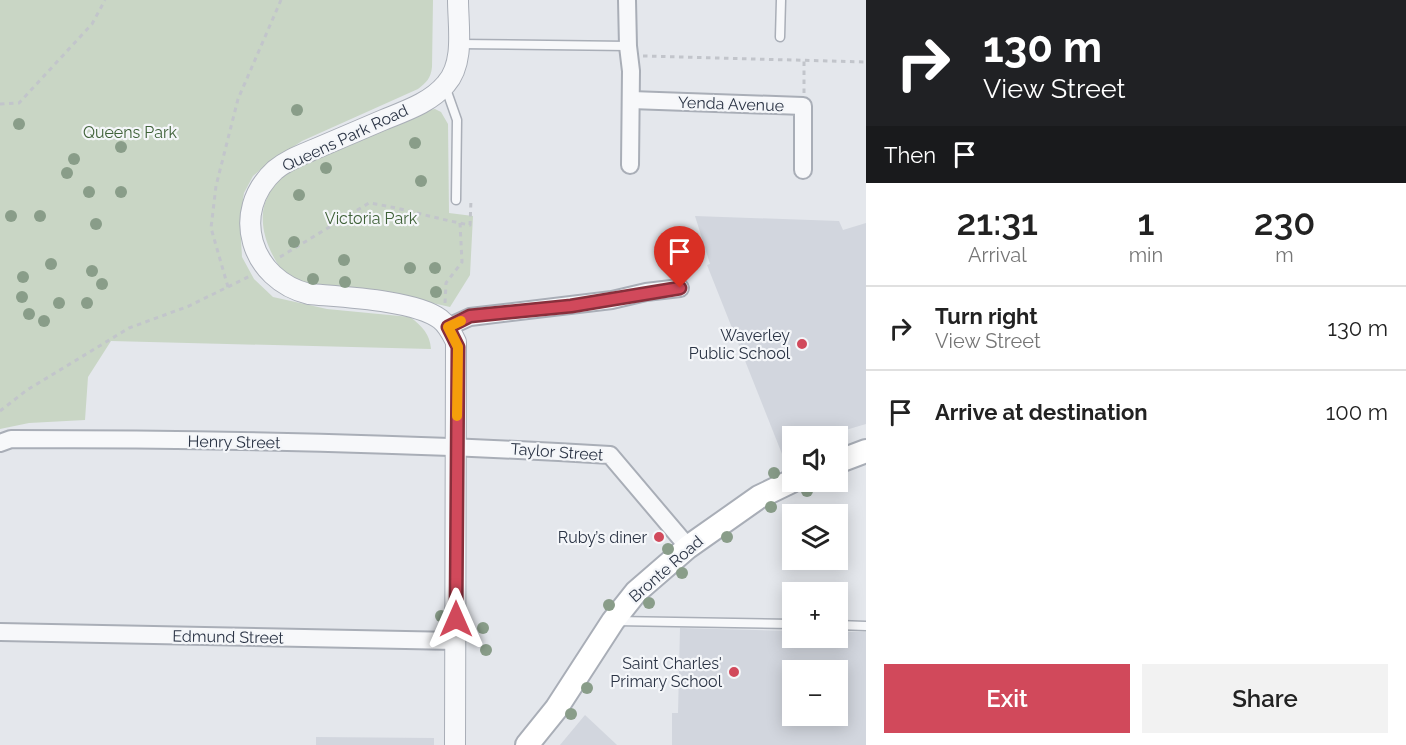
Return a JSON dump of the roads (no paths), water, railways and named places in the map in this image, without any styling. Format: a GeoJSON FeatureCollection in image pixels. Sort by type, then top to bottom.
{"type":"FeatureCollection","features":[{"type":"Feature","properties":{"kind":"main road"},"geometry":{"type":"LineString","coordinates":[[848,458],[866,451]]}},
{"type":"Feature","properties":{"kind":"main road","name":"Bronte Road"},"geometry":{"type":"LineString","coordinates":[[527,745],[556,709],[613,621],[636,592],[688,547],[759,497],[782,486]]}},
{"type":"Feature","properties":{"kind":"street","name":"Queens Park Road"},"geometry":{"type":"LineString","coordinates":[[448,327],[430,313],[416,308],[296,291],[273,278],[265,268],[255,249],[250,221],[252,205],[266,180],[289,160],[415,106],[437,94],[452,77],[456,66],[458,0]]}},
{"type":"Feature","properties":{"kind":"street"},"geometry":{"type":"LineString","coordinates":[[627,0],[631,100],[630,165]]}},
{"type":"Feature","properties":{"kind":"street","name":"Yenda Avenue"},"geometry":{"type":"LineString","coordinates":[[631,100],[803,106],[803,170]]}},
{"type":"Feature","properties":{"kind":"street"},"geometry":{"type":"LineString","coordinates":[[455,745],[458,347],[448,327],[470,316],[571,306],[680,288]]}},
{"type":"Feature","properties":{"kind":"street","name":"Henry Street"},"geometry":{"type":"LineString","coordinates":[[5,441],[457,446]]}},
{"type":"Feature","properties":{"kind":"street","name":"Taylor Street"},"geometry":{"type":"LineString","coordinates":[[457,446],[610,455],[688,547]]}},
{"type":"Feature","properties":{"kind":"street","name":"Edmund Street"},"geometry":{"type":"LineString","coordinates":[[0,632],[456,641]]}},
{"type":"Feature","properties":{"kind":"lane"},"geometry":{"type":"LineString","coordinates":[[780,37],[781,0]]}},
{"type":"Feature","properties":{"kind":"lane"},"geometry":{"type":"LineString","coordinates":[[458,44],[629,53]]}},
{"type":"Feature","properties":{"kind":"lane"},"geometry":{"type":"LineString","coordinates":[[445,85],[457,120],[456,200]]}},
{"type":"Feature","properties":{"kind":"lane"},"geometry":{"type":"LineString","coordinates":[[613,621],[782,624]]}},
{"type":"Feature","properties":{"kind":"lane"},"geometry":{"type":"LineString","coordinates":[[848,625],[866,626]]}},
{"type":"Feature","properties":{"kind":"place","name":"Waverley Public School"},"geometry":{"type":"Point","coordinates":[802,344]}},
{"type":"Feature","properties":{"kind":"place","name":"Ruby’s diner"},"geometry":{"type":"Point","coordinates":[659,537]}},
{"type":"Feature","properties":{"kind":"place","name":"Saint Charles' Primary School"},"geometry":{"type":"Point","coordinates":[734,672]}},
{"type":"Feature","properties":{"kind":"park label","name":"Queens Park"},"geometry":{"type":"Point","coordinates":[130,132]}},
{"type":"Feature","properties":{"kind":"park label","name":"Victoria Park"},"geometry":{"type":"Point","coordinates":[371,218]}}]}
